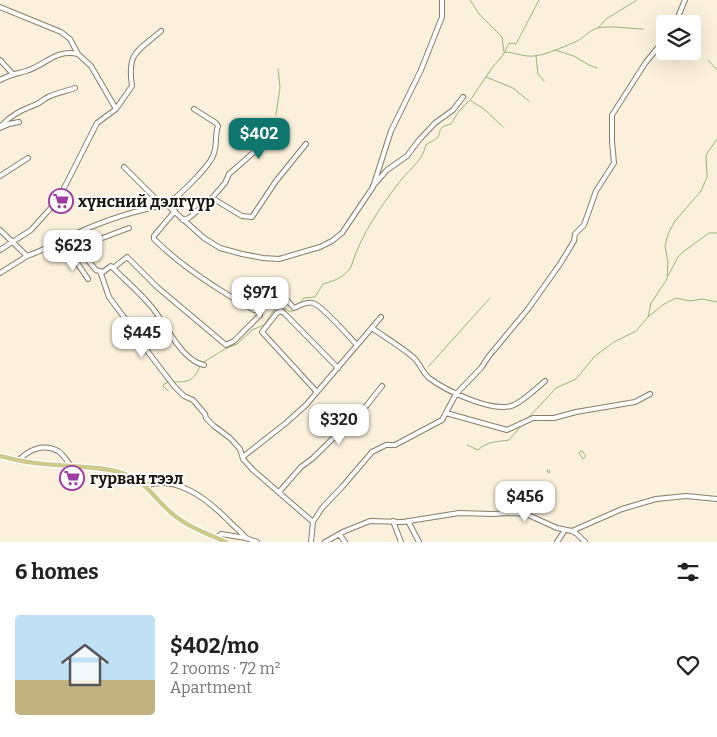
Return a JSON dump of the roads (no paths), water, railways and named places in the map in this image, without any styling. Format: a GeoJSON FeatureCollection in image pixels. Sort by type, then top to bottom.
{"type":"FeatureCollection","features":[{"type":"Feature","properties":{"kind":"main road"},"geometry":{"type":"LineString","coordinates":[[0,456],[18,461],[109,469],[126,474],[145,486],[180,520],[226,542]]}},
{"type":"Feature","properties":{"kind":"street"},"geometry":{"type":"LineString","coordinates":[[373,186],[391,131],[421,70],[442,17],[442,0]]}},
{"type":"Feature","properties":{"kind":"street"},"geometry":{"type":"LineString","coordinates":[[678,15],[685,0]]}},
{"type":"Feature","properties":{"kind":"street"},"geometry":{"type":"LineString","coordinates":[[0,7],[61,32],[70,39],[78,54],[91,66],[116,109]]}},
{"type":"Feature","properties":{"kind":"street"},"geometry":{"type":"LineString","coordinates":[[0,250],[30,230],[58,200],[97,123],[116,109],[132,86],[130,63],[133,56],[161,31]]}},
{"type":"Feature","properties":{"kind":"street"},"geometry":{"type":"LineString","coordinates":[[310,542],[313,522],[322,508],[372,452],[386,445],[395,445],[402,442],[420,430],[442,420],[456,394],[481,368],[528,309],[560,264],[574,241],[575,234],[584,224],[596,191],[614,163],[612,115],[646,62],[656,50]]}},
{"type":"Feature","properties":{"kind":"street"},"geometry":{"type":"LineString","coordinates":[[0,80],[12,74],[27,71],[68,51],[78,54]]}},
{"type":"Feature","properties":{"kind":"street"},"geometry":{"type":"LineString","coordinates":[[0,60],[12,74]]}},
{"type":"Feature","properties":{"kind":"street"},"geometry":{"type":"LineString","coordinates":[[0,128],[7,119],[21,110],[48,97],[75,88]]}},
{"type":"Feature","properties":{"kind":"street"},"geometry":{"type":"LineString","coordinates":[[124,167],[204,238],[220,248],[256,257],[279,259],[320,248],[342,233],[386,170],[407,156],[435,123],[453,110],[463,97]]}},
{"type":"Feature","properties":{"kind":"street"},"geometry":{"type":"LineString","coordinates":[[0,273],[27,256],[40,252],[57,242],[123,215],[165,205],[182,194],[214,155],[217,137],[218,126],[216,123],[194,109]]}},
{"type":"Feature","properties":{"kind":"street"},"geometry":{"type":"LineString","coordinates":[[0,128],[20,122]]}},
{"type":"Feature","properties":{"kind":"street"},"geometry":{"type":"LineString","coordinates":[[183,220],[189,218],[212,198],[225,183],[229,174],[253,152],[272,126]]}},
{"type":"Feature","properties":{"kind":"street"},"geometry":{"type":"LineString","coordinates":[[212,198],[242,216],[252,217],[276,181],[306,144]]}},
{"type":"Feature","properties":{"kind":"street"},"geometry":{"type":"LineString","coordinates":[[0,176],[28,158]]}},
{"type":"Feature","properties":{"kind":"street"},"geometry":{"type":"LineString","coordinates":[[175,211],[154,236],[154,239],[206,282],[254,310],[260,309],[280,298],[285,298],[294,308],[314,303],[357,345]]}},
{"type":"Feature","properties":{"kind":"street"},"geometry":{"type":"LineString","coordinates":[[57,242],[61,249],[69,255],[79,250],[82,246],[129,228]]}},
{"type":"Feature","properties":{"kind":"street"},"geometry":{"type":"LineString","coordinates":[[0,230],[27,256]]}},
{"type":"Feature","properties":{"kind":"street"},"geometry":{"type":"LineString","coordinates":[[79,250],[96,270],[102,272],[111,266],[113,268],[127,257],[164,293],[226,345],[234,342],[260,315],[260,309]]}},
{"type":"Feature","properties":{"kind":"street"},"geometry":{"type":"LineString","coordinates":[[71,254],[88,279]]}},
{"type":"Feature","properties":{"kind":"street"},"geometry":{"type":"LineString","coordinates":[[113,268],[152,306],[164,326],[191,358],[197,363],[204,365]]}},
{"type":"Feature","properties":{"kind":"street"},"geometry":{"type":"LineString","coordinates":[[100,271],[109,297],[174,386],[184,396],[193,400],[206,418],[230,438],[240,449],[244,456],[243,459],[253,470],[313,522]]}},
{"type":"Feature","properties":{"kind":"street"},"geometry":{"type":"LineString","coordinates":[[316,391],[262,332],[277,313],[281,311],[285,314],[338,368]]}},
{"type":"Feature","properties":{"kind":"street"},"geometry":{"type":"LineString","coordinates":[[244,456],[306,405],[381,317]]}},
{"type":"Feature","properties":{"kind":"street"},"geometry":{"type":"LineString","coordinates":[[372,328],[414,358],[429,378],[456,394],[475,402],[504,407],[512,406],[545,381]]}},
{"type":"Feature","properties":{"kind":"street"},"geometry":{"type":"LineString","coordinates":[[279,492],[301,467],[313,458],[366,405],[382,386]]}},
{"type":"Feature","properties":{"kind":"street"},"geometry":{"type":"LineString","coordinates":[[446,413],[507,430],[533,418],[554,418],[576,412],[635,402],[650,394]]}},
{"type":"Feature","properties":{"kind":"street"},"geometry":{"type":"LineString","coordinates":[[18,461],[32,449],[50,449],[60,453],[71,466]]}},
{"type":"Feature","properties":{"kind":"street"},"geometry":{"type":"LineString","coordinates":[[145,486],[161,483],[193,491],[246,538]]}},
{"type":"Feature","properties":{"kind":"street"},"geometry":{"type":"LineString","coordinates":[[572,531],[622,509],[656,499],[686,496],[717,499]]}},
{"type":"Feature","properties":{"kind":"street"},"geometry":{"type":"LineString","coordinates":[[326,542],[370,520],[408,521],[459,513],[512,513],[526,514],[557,528],[572,531],[585,542]]}},
{"type":"Feature","properties":{"kind":"street"},"geometry":{"type":"LineString","coordinates":[[393,521],[401,542]]}},
{"type":"Feature","properties":{"kind":"street"},"geometry":{"type":"LineString","coordinates":[[408,521],[419,542]]}},
{"type":"Feature","properties":{"kind":"street"},"geometry":{"type":"LineString","coordinates":[[557,542],[565,530]]}},
{"type":"Feature","properties":{"kind":"street"},"geometry":{"type":"LineString","coordinates":[[216,538],[221,534],[246,538],[257,542]]}},
{"type":"Feature","properties":{"kind":"street"},"geometry":{"type":"LineString","coordinates":[[339,534],[345,542]]}},
{"type":"Feature","properties":{"kind":"waterway"},"geometry":{"type":"LineString","coordinates":[[470,0],[479,14],[502,37],[504,52],[524,56],[551,52],[578,41],[598,28],[643,29]]}},
{"type":"Feature","properties":{"kind":"waterway"},"geometry":{"type":"LineString","coordinates":[[299,304],[304,298],[315,297],[323,284],[339,278],[351,267],[360,243],[386,200],[419,160],[426,145],[439,136],[441,128],[451,124],[459,111],[471,99],[503,55],[509,43],[516,44],[539,0]]}},
{"type":"Feature","properties":{"kind":"waterway"},"geometry":{"type":"LineString","coordinates":[[599,27],[606,19],[637,0]]}},
{"type":"Feature","properties":{"kind":"waterway"},"geometry":{"type":"LineString","coordinates":[[555,50],[574,56],[597,68]]}},
{"type":"Feature","properties":{"kind":"waterway"},"geometry":{"type":"LineString","coordinates":[[536,56],[538,74],[544,81]]}},
{"type":"Feature","properties":{"kind":"waterway"},"geometry":{"type":"LineString","coordinates":[[708,60],[717,70]]}},
{"type":"Feature","properties":{"kind":"waterway"},"geometry":{"type":"LineString","coordinates":[[276,115],[280,87],[278,69]]}},
{"type":"Feature","properties":{"kind":"waterway"},"geometry":{"type":"LineString","coordinates":[[486,77],[513,88],[529,101]]}},
{"type":"Feature","properties":{"kind":"waterway"},"geometry":{"type":"LineString","coordinates":[[471,101],[484,109],[503,127]]}},
{"type":"Feature","properties":{"kind":"waterway"},"geometry":{"type":"LineString","coordinates":[[528,418],[556,388],[576,379],[595,356],[614,342],[636,331],[648,317],[651,303],[667,279],[668,262],[665,246],[668,234],[675,221],[701,191],[707,177],[706,155],[717,139]]}},
{"type":"Feature","properties":{"kind":"waterway"},"geometry":{"type":"LineString","coordinates":[[668,276],[678,257],[683,252],[709,233],[717,233]]}},
{"type":"Feature","properties":{"kind":"waterway"},"geometry":{"type":"LineString","coordinates":[[428,367],[490,298]]}},
{"type":"Feature","properties":{"kind":"waterway"},"geometry":{"type":"LineString","coordinates":[[648,317],[664,304],[676,298],[690,301],[702,299],[717,302]]}},
{"type":"Feature","properties":{"kind":"waterway"},"geometry":{"type":"LineString","coordinates":[[202,363],[237,344],[252,330],[264,325],[276,307],[281,307],[291,312],[295,309]]}},
{"type":"Feature","properties":{"kind":"waterway"},"geometry":{"type":"LineString","coordinates":[[172,382],[190,380],[200,366]]}},
{"type":"Feature","properties":{"kind":"waterway"},"geometry":{"type":"LineString","coordinates":[[168,391],[163,386],[169,382]]}},
{"type":"Feature","properties":{"kind":"waterway"},"geometry":{"type":"LineString","coordinates":[[467,445],[478,450],[489,443],[509,440],[522,425]]}},
{"type":"Feature","properties":{"kind":"waterway"},"geometry":{"type":"LineString","coordinates":[[582,451],[586,456],[583,459],[579,453],[582,451]]}},
{"type":"Feature","properties":{"kind":"waterway"},"geometry":{"type":"LineString","coordinates":[[549,470],[550,471],[549,473],[547,471],[549,470]]}},
{"type":"Feature","properties":{"kind":"place","name":"хүнсний дэлгүүр"},"geometry":{"type":"Point","coordinates":[61,201]}},
{"type":"Feature","properties":{"kind":"place","name":"гурван тээл"},"geometry":{"type":"Point","coordinates":[72,478]}}]}
